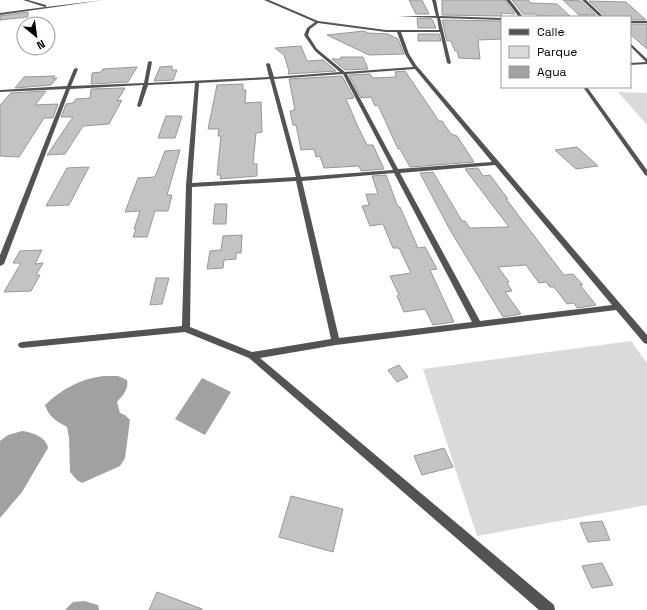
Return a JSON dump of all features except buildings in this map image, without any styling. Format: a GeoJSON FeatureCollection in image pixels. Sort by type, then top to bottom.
{"type":"FeatureCollection","features":[{"type":"Feature","properties":{"kind":"street"},"geometry":{"type":"LineString","coordinates":[[25,0],[48,7]]}},
{"type":"Feature","properties":{"kind":"street"},"geometry":{"type":"LineString","coordinates":[[0,14],[102,0]]}},
{"type":"Feature","properties":{"kind":"street"},"geometry":{"type":"LineString","coordinates":[[266,0],[317,22],[399,32],[441,31]]}},
{"type":"Feature","properties":{"kind":"street"},"geometry":{"type":"LineString","coordinates":[[434,0],[449,63]]}},
{"type":"Feature","properties":{"kind":"street"},"geometry":{"type":"LineString","coordinates":[[508,0],[519,16]]}},
{"type":"Feature","properties":{"kind":"street"},"geometry":{"type":"LineString","coordinates":[[584,0],[601,16]]}},
{"type":"Feature","properties":{"kind":"street"},"geometry":{"type":"LineString","coordinates":[[400,16],[501,19]]}},
{"type":"Feature","properties":{"kind":"street"},"geometry":{"type":"LineString","coordinates":[[317,22],[308,29],[306,35],[316,50],[345,74],[477,324]]}},
{"type":"Feature","properties":{"kind":"street"},"geometry":{"type":"LineString","coordinates":[[631,22],[647,22]]}},
{"type":"Feature","properties":{"kind":"street"},"geometry":{"type":"LineString","coordinates":[[399,32],[407,54],[416,68],[647,341]]}},
{"type":"Feature","properties":{"kind":"street"},"geometry":{"type":"LineString","coordinates":[[631,45],[647,61]]}},
{"type":"Feature","properties":{"kind":"street"},"geometry":{"type":"LineString","coordinates":[[631,64],[647,61]]}},
{"type":"Feature","properties":{"kind":"street"},"geometry":{"type":"LineString","coordinates":[[139,106],[146,84],[150,62]]}},
{"type":"Feature","properties":{"kind":"street"},"geometry":{"type":"LineString","coordinates":[[268,64],[299,178],[336,342]]}},
{"type":"Feature","properties":{"kind":"street"},"geometry":{"type":"LineString","coordinates":[[0,264],[76,68]]}},
{"type":"Feature","properties":{"kind":"street"},"geometry":{"type":"LineString","coordinates":[[0,91],[345,74],[416,68]]}},
{"type":"Feature","properties":{"kind":"street"},"geometry":{"type":"LineString","coordinates":[[186,329],[190,185],[197,82]]}},
{"type":"Feature","properties":{"kind":"street"},"geometry":{"type":"LineString","coordinates":[[586,88],[647,174]]}},
{"type":"Feature","properties":{"kind":"street"},"geometry":{"type":"LineString","coordinates":[[190,185],[496,163]]}},
{"type":"Feature","properties":{"kind":"street"},"geometry":{"type":"LineString","coordinates":[[252,356],[336,342],[618,307]]}},
{"type":"Feature","properties":{"kind":"street"},"geometry":{"type":"LineString","coordinates":[[22,344],[186,329],[252,356],[549,610]]}},
{"type":"Feature","properties":{"kind":"green space"},"geometry":{"type":"Polygon","coordinates":[[[618,92],[647,93],[647,125],[618,92]]]}},
{"type":"Feature","properties":{"kind":"green space"},"geometry":{"type":"Polygon","coordinates":[[[631,341],[647,363],[647,505],[477,536],[423,369],[631,341]]]}},
{"type":"Feature","properties":{"kind":"water"},"geometry":{"type":"Polygon","coordinates":[[[103,376],[118,376],[127,380],[126,389],[117,402],[120,413],[125,415],[130,420],[125,458],[120,466],[82,483],[70,472],[69,438],[67,427],[53,418],[45,405],[58,394],[79,382],[103,376]]]}},
{"type":"Feature","properties":{"kind":"water"},"geometry":{"type":"Polygon","coordinates":[[[202,378],[231,392],[205,435],[175,419],[202,378]]]}},
{"type":"Feature","properties":{"kind":"water"},"geometry":{"type":"Polygon","coordinates":[[[22,431],[42,438],[47,444],[48,448],[22,492],[0,518],[0,441],[8,435],[22,431]]]}},
{"type":"Feature","properties":{"kind":"water"},"geometry":{"type":"Polygon","coordinates":[[[84,601],[98,605],[99,610],[65,610],[73,602],[84,601]]]}}]}
